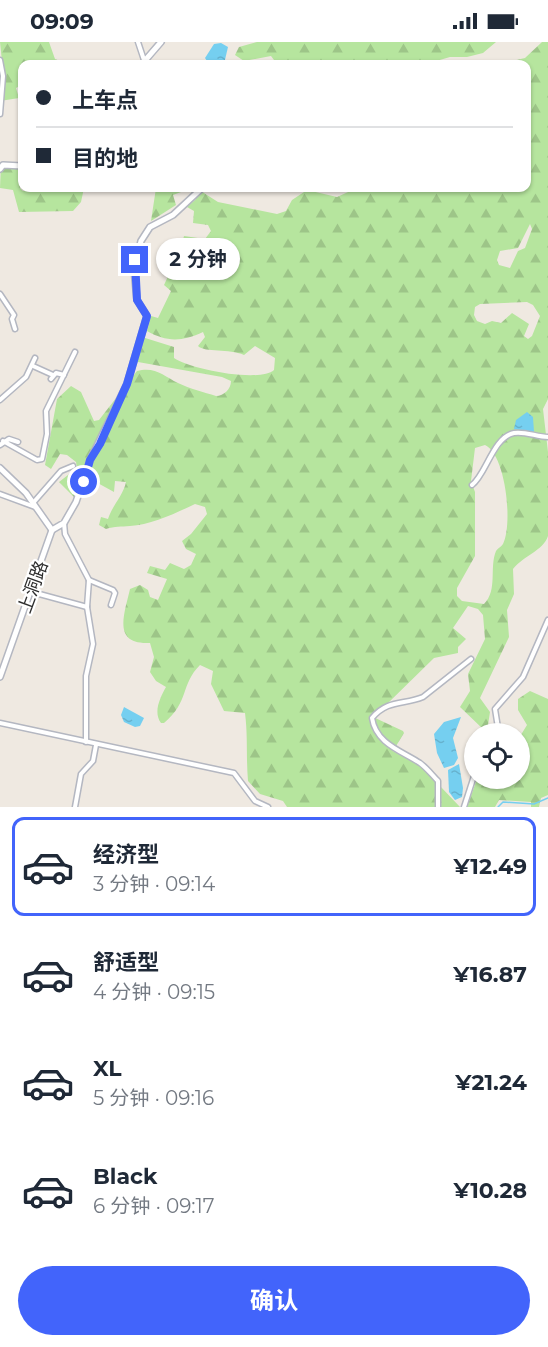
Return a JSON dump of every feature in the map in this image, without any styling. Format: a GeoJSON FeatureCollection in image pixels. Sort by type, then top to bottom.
{"type":"FeatureCollection","features":[{"type":"Feature","properties":{"kind":"street"},"geometry":{"type":"LineString","coordinates":[[138,42],[142,60]]}},
{"type":"Feature","properties":{"kind":"street"},"geometry":{"type":"LineString","coordinates":[[145,60],[161,42]]}},
{"type":"Feature","properties":{"kind":"street"},"geometry":{"type":"LineString","coordinates":[[0,60],[3,76],[0,114]]}},
{"type":"Feature","properties":{"kind":"street"},"geometry":{"type":"LineString","coordinates":[[0,169],[3,165],[18,165]]}},
{"type":"Feature","properties":{"kind":"street"},"geometry":{"type":"LineString","coordinates":[[0,468],[35,505],[52,530],[64,523],[76,502],[90,460],[100,444],[127,384],[139,339],[146,325],[147,316],[137,300],[134,269],[141,241],[150,227],[172,214],[197,192]]}},
{"type":"Feature","properties":{"kind":"street"},"geometry":{"type":"LineString","coordinates":[[0,294],[14,315],[15,329]]}},
{"type":"Feature","properties":{"kind":"street"},"geometry":{"type":"LineString","coordinates":[[2,443],[37,460],[42,459],[47,435],[46,411],[75,352]]}},
{"type":"Feature","properties":{"kind":"street"},"geometry":{"type":"LineString","coordinates":[[0,400],[26,377],[35,358]]}},
{"type":"Feature","properties":{"kind":"street"},"geometry":{"type":"LineString","coordinates":[[33,366],[52,377],[56,373],[64,375]]}},
{"type":"Feature","properties":{"kind":"street"},"geometry":{"type":"LineString","coordinates":[[472,485],[487,460],[508,435],[518,433],[548,437]]}},
{"type":"Feature","properties":{"kind":"street"},"geometry":{"type":"LineString","coordinates":[[2,443],[9,439],[18,442]]}},
{"type":"Feature","properties":{"kind":"street"},"geometry":{"type":"LineString","coordinates":[[35,505],[61,471],[73,466]]}},
{"type":"Feature","properties":{"kind":"street"},"geometry":{"type":"LineString","coordinates":[[0,494],[35,505]]}},
{"type":"Feature","properties":{"kind":"street"},"geometry":{"type":"LineString","coordinates":[[64,523],[65,534],[89,580],[87,607],[93,644],[86,676],[86,742]]}},
{"type":"Feature","properties":{"kind":"street","name":"上洞路"},"geometry":{"type":"LineString","coordinates":[[0,677],[32,592],[52,530]]}},
{"type":"Feature","properties":{"kind":"street"},"geometry":{"type":"LineString","coordinates":[[89,580],[113,590],[115,593],[111,605]]}},
{"type":"Feature","properties":{"kind":"street"},"geometry":{"type":"LineString","coordinates":[[32,592],[87,607]]}},
{"type":"Feature","properties":{"kind":"street"},"geometry":{"type":"LineString","coordinates":[[497,723],[495,709],[523,677],[548,620]]}},
{"type":"Feature","properties":{"kind":"street"},"geometry":{"type":"LineString","coordinates":[[438,807],[438,781],[423,765],[400,754],[376,732],[372,718],[398,700],[423,697],[471,659]]}},
{"type":"Feature","properties":{"kind":"street"},"geometry":{"type":"LineString","coordinates":[[0,723],[234,773],[255,801],[268,807]]}},
{"type":"Feature","properties":{"kind":"street"},"geometry":{"type":"LineString","coordinates":[[75,807],[81,774],[93,761],[96,745]]}},
{"type":"Feature","properties":{"kind":"street"},"geometry":{"type":"LineString","coordinates":[[464,807],[470,789]]}},
{"type":"Feature","properties":{"kind":"green space"},"geometry":{"type":"Polygon","coordinates":[[[0,42],[49,42],[57,60],[18,60],[18,87],[16,88],[18,98],[0,101],[0,83],[4,81],[0,42]]]}},
{"type":"Feature","properties":{"kind":"green space"},"geometry":{"type":"Polygon","coordinates":[[[257,42],[496,42],[483,53],[440,60],[274,60],[271,56],[242,60],[235,55],[239,47],[257,42]]]}},
{"type":"Feature","properties":{"kind":"green space"},"geometry":{"type":"Polygon","coordinates":[[[542,42],[548,42],[548,399],[543,409],[548,452],[548,536],[542,546],[513,569],[514,594],[507,610],[509,637],[480,698],[490,712],[488,723],[477,723],[460,707],[470,691],[468,674],[485,639],[483,615],[478,609],[468,606],[453,628],[466,639],[458,647],[458,653],[434,658],[385,706],[371,716],[403,731],[393,751],[421,766],[460,807],[287,807],[283,801],[260,794],[248,781],[245,713],[224,711],[211,684],[213,671],[200,665],[190,679],[178,707],[164,723],[161,723],[157,710],[166,687],[156,681],[150,672],[154,657],[150,643],[138,642],[125,634],[124,618],[130,589],[140,585],[148,590],[150,597],[158,600],[167,579],[147,573],[150,566],[165,570],[170,563],[184,569],[191,565],[196,554],[186,549],[182,541],[191,534],[207,514],[205,507],[195,504],[163,518],[138,525],[106,529],[99,525],[101,517],[108,519],[126,482],[115,481],[114,492],[94,481],[86,483],[81,496],[74,497],[59,482],[77,468],[76,462],[67,455],[60,454],[51,469],[45,465],[57,399],[71,386],[81,392],[94,421],[99,420],[137,371],[154,371],[183,385],[216,396],[222,395],[231,384],[231,381],[222,377],[138,362],[136,359],[142,337],[174,347],[174,358],[209,370],[254,375],[266,374],[274,370],[275,358],[255,346],[244,355],[201,348],[198,346],[205,337],[203,332],[188,338],[168,339],[147,331],[151,316],[158,318],[171,291],[164,285],[171,270],[184,267],[193,255],[180,250],[184,236],[205,239],[211,231],[208,225],[193,223],[194,211],[187,207],[196,199],[191,192],[202,192],[218,202],[277,214],[286,211],[292,200],[304,192],[337,197],[348,192],[531,192],[531,60],[516,60],[525,58],[542,42]],[[530,224],[518,248],[500,251],[497,260],[499,265],[510,268],[518,251],[525,248],[532,229],[530,224]],[[527,302],[480,304],[475,307],[474,315],[477,321],[485,324],[492,321],[501,323],[512,313],[529,324],[524,336],[528,339],[532,336],[540,316],[533,305],[527,302]],[[485,445],[475,448],[471,481],[475,492],[475,556],[457,588],[457,596],[462,601],[484,604],[491,592],[494,558],[496,551],[503,544],[507,521],[503,475],[492,451],[485,445]]]}},
{"type":"Feature","properties":{"kind":"green space"},"geometry":{"type":"Polygon","coordinates":[[[1,164],[18,168],[18,192],[83,192],[81,202],[73,211],[19,212],[13,190],[0,188],[1,164]]]}},
{"type":"Feature","properties":{"kind":"green space"},"geometry":{"type":"Polygon","coordinates":[[[155,192],[181,192],[173,195],[176,205],[151,221],[155,192]]]}},
{"type":"Feature","properties":{"kind":"green space"},"geometry":{"type":"Polygon","coordinates":[[[530,691],[548,699],[548,795],[541,798],[539,807],[531,807],[531,802],[499,800],[495,807],[467,807],[473,789],[530,789],[530,723],[526,723],[518,710],[518,699],[530,691]]]}},
{"type":"Feature","properties":{"kind":"water"},"geometry":{"type":"Polygon","coordinates":[[[221,43],[228,47],[225,60],[206,60],[205,58],[214,44],[221,43]]]}},
{"type":"Feature","properties":{"kind":"water"},"geometry":{"type":"Polygon","coordinates":[[[527,412],[533,417],[534,432],[514,429],[516,420],[527,412]]]}},
{"type":"Feature","properties":{"kind":"water"},"geometry":{"type":"Polygon","coordinates":[[[124,707],[144,718],[140,726],[135,727],[124,722],[121,715],[124,707]]]}},
{"type":"Feature","properties":{"kind":"water"},"geometry":{"type":"Polygon","coordinates":[[[461,717],[453,738],[458,758],[454,765],[444,768],[437,753],[434,734],[444,722],[461,717]]]}},
{"type":"Feature","properties":{"kind":"water"},"geometry":{"type":"Polygon","coordinates":[[[459,764],[463,788],[462,797],[455,800],[449,792],[448,770],[459,764]]]}},
{"type":"Feature","properties":{"kind":"waterway"},"geometry":{"type":"LineString","coordinates":[[498,807],[503,802],[534,804],[548,798]]}},
{"type":"Feature","properties":{"kind":"route"},"geometry":{"type":"LineString","coordinates":[[84,482],[90,460],[100,444],[127,384],[137,345],[146,325],[147,316],[137,300],[135,260]]}}]}
